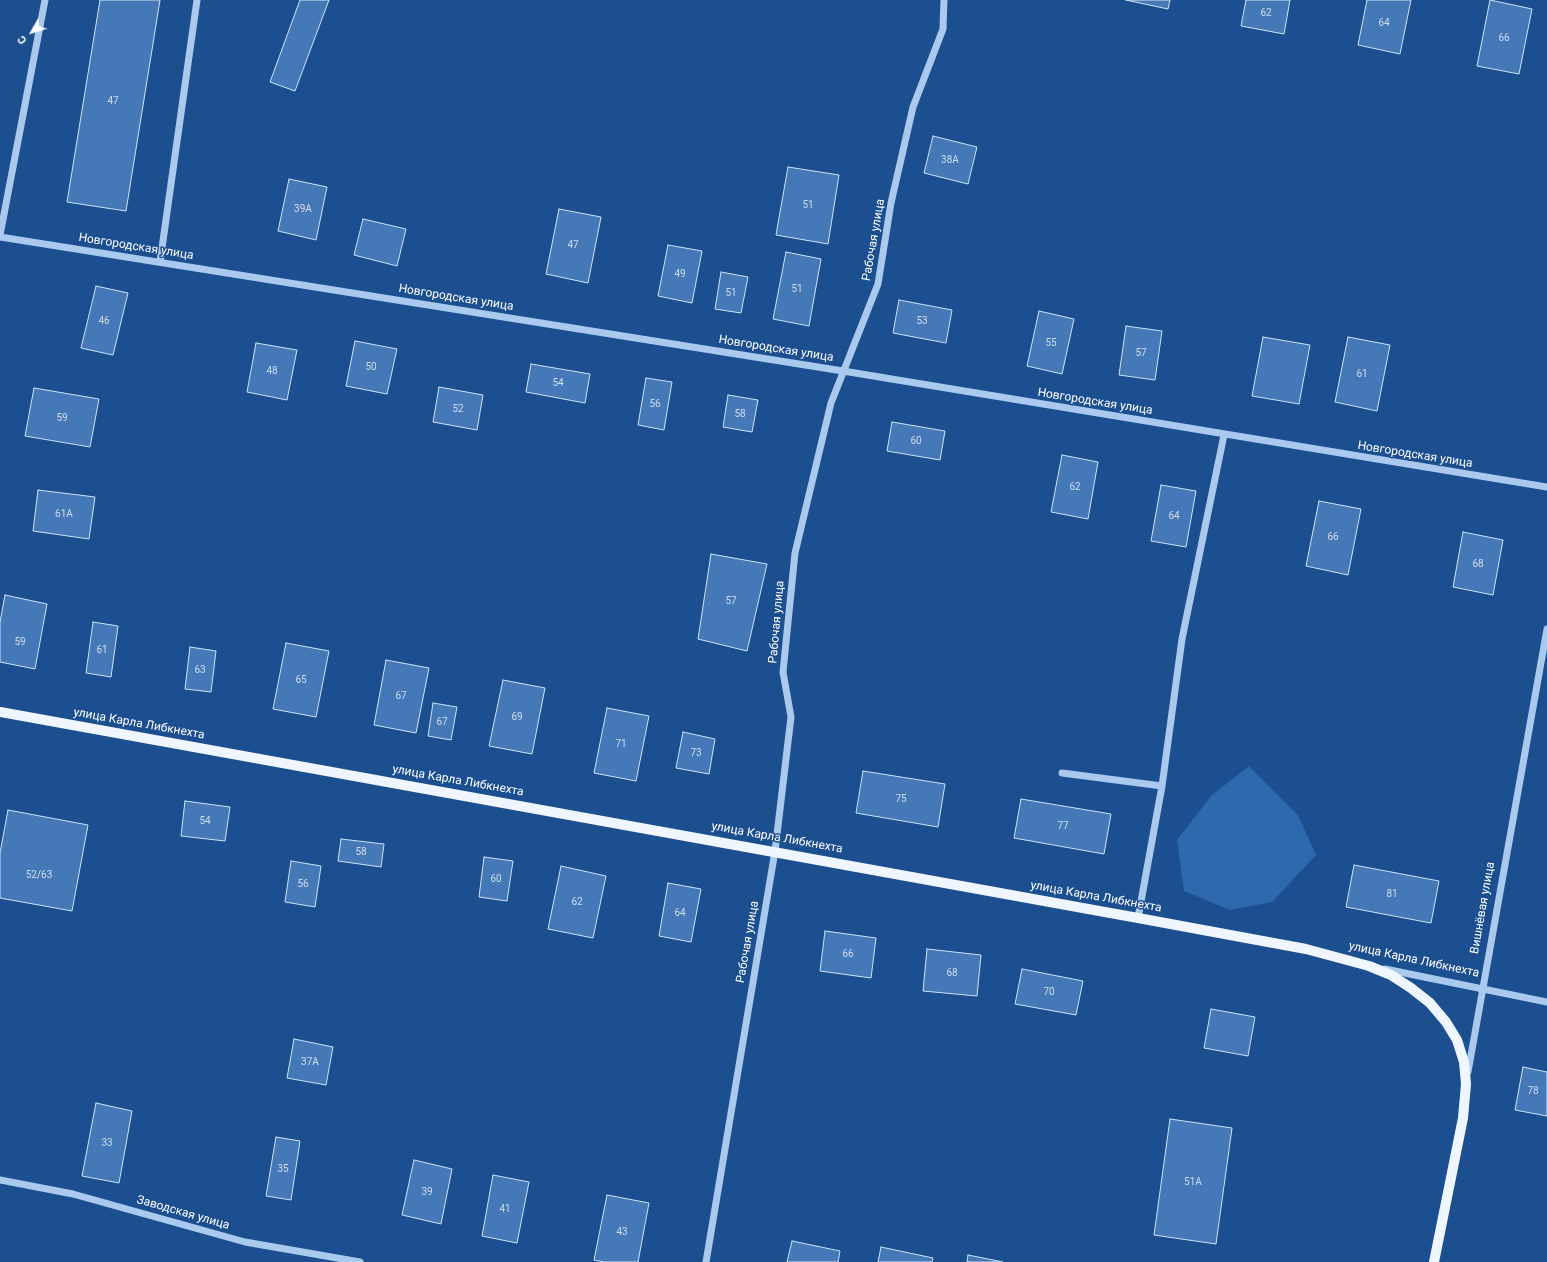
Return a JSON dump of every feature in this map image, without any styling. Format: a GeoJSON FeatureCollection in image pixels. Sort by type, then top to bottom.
{"type":"FeatureCollection","features":[{"type":"Feature","properties":{"kind":"main road","name":"улица Карла Либкнехта"},"geometry":{"type":"LineString","coordinates":[[0,712],[775,851],[1306,949],[1369,966]]}},
{"type":"Feature","properties":{"kind":"main road"},"geometry":{"type":"LineString","coordinates":[[1369,966],[1390,975],[1411,988],[1430,1003],[1446,1022],[1457,1040],[1464,1062],[1466,1084]]}},
{"type":"Feature","properties":{"kind":"main road","name":"Вишнёвая улица"},"geometry":{"type":"LineString","coordinates":[[1434,1262],[1462,1118],[1466,1084]]}},
{"type":"Feature","properties":{"kind":"street"},"geometry":{"type":"LineString","coordinates":[[0,236],[45,0]]}},
{"type":"Feature","properties":{"kind":"street"},"geometry":{"type":"LineString","coordinates":[[160,262],[197,0]]}},
{"type":"Feature","properties":{"kind":"street","name":"Рабочая улица"},"geometry":{"type":"LineString","coordinates":[[706,1262],[775,851],[791,717],[783,672],[795,553],[831,403],[878,284],[891,204],[913,107],[943,29],[944,0]]}},
{"type":"Feature","properties":{"kind":"street","name":"Новгородская улица"},"geometry":{"type":"LineString","coordinates":[[0,236],[843,371],[1224,435],[1547,487]]}},
{"type":"Feature","properties":{"kind":"street"},"geometry":{"type":"LineString","coordinates":[[1138,918],[1162,786],[1182,639],[1224,435]]}},
{"type":"Feature","properties":{"kind":"street","name":"Вишнёвая улица"},"geometry":{"type":"LineString","coordinates":[[1466,1084],[1547,629]]}},
{"type":"Feature","properties":{"kind":"street"},"geometry":{"type":"LineString","coordinates":[[1062,773],[1162,786]]}},
{"type":"Feature","properties":{"kind":"street","name":"улица Карла Либкнехта"},"geometry":{"type":"LineString","coordinates":[[1369,966],[1547,1002]]}},
{"type":"Feature","properties":{"kind":"street","name":"Заводская улица"},"geometry":{"type":"LineString","coordinates":[[0,1180],[73,1194],[245,1242],[360,1262]]}},
{"type":"Feature","properties":{"kind":"shaded area"},"geometry":{"type":"Polygon","coordinates":[[[1249,766],[1298,815],[1316,855],[1272,902],[1230,910],[1184,891],[1177,840],[1212,795],[1249,766]]]}},
{"type":"Feature","properties":{"kind":"building"},"geometry":{"type":"Polygon","coordinates":[[[100,0],[160,0],[126,211],[67,202],[100,0]]]}},
{"type":"Feature","properties":{"kind":"building"},"geometry":{"type":"Polygon","coordinates":[[[300,0],[329,0],[295,91],[270,82],[300,0]]]}},
{"type":"Feature","properties":{"kind":"building"},"geometry":{"type":"Polygon","coordinates":[[[1126,0],[1170,0],[1168,9],[1126,0]]]}},
{"type":"Feature","properties":{"kind":"building"},"geometry":{"type":"Polygon","coordinates":[[[1246,0],[1290,0],[1284,34],[1241,26],[1246,0]]]}},
{"type":"Feature","properties":{"kind":"building"},"geometry":{"type":"Polygon","coordinates":[[[1367,0],[1411,0],[1400,54],[1358,45],[1367,0]]]}},
{"type":"Feature","properties":{"kind":"building"},"geometry":{"type":"Polygon","coordinates":[[[1490,0],[1532,9],[1519,74],[1477,66],[1490,0]]]}},
{"type":"Feature","properties":{"kind":"building"},"geometry":{"type":"Polygon","coordinates":[[[933,136],[977,147],[968,184],[924,173],[933,136]]]}},
{"type":"Feature","properties":{"kind":"building"},"geometry":{"type":"Polygon","coordinates":[[[788,167],[839,175],[828,244],[776,235],[788,167]]]}},
{"type":"Feature","properties":{"kind":"building"},"geometry":{"type":"Polygon","coordinates":[[[289,179],[327,187],[316,240],[278,231],[289,179]]]}},
{"type":"Feature","properties":{"kind":"building"},"geometry":{"type":"Polygon","coordinates":[[[559,209],[601,217],[588,283],[546,274],[559,209]]]}},
{"type":"Feature","properties":{"kind":"building"},"geometry":{"type":"Polygon","coordinates":[[[363,219],[406,229],[397,266],[354,255],[363,219]]]}},
{"type":"Feature","properties":{"kind":"building"},"geometry":{"type":"Polygon","coordinates":[[[668,245],[702,251],[692,303],[658,296],[668,245]]]}},
{"type":"Feature","properties":{"kind":"building"},"geometry":{"type":"Polygon","coordinates":[[[786,252],[821,259],[809,326],[773,319],[786,252]]]}},
{"type":"Feature","properties":{"kind":"building"},"geometry":{"type":"Polygon","coordinates":[[[721,272],[748,277],[741,313],[715,309],[721,272]]]}},
{"type":"Feature","properties":{"kind":"building"},"geometry":{"type":"Polygon","coordinates":[[[96,286],[128,293],[113,355],[81,348],[96,286]]]}},
{"type":"Feature","properties":{"kind":"building"},"geometry":{"type":"Polygon","coordinates":[[[899,300],[952,310],[946,343],[893,333],[899,300]]]}},
{"type":"Feature","properties":{"kind":"building"},"geometry":{"type":"Polygon","coordinates":[[[1039,311],[1074,319],[1062,374],[1027,366],[1039,311]]]}},
{"type":"Feature","properties":{"kind":"building"},"geometry":{"type":"Polygon","coordinates":[[[1126,326],[1162,331],[1155,380],[1119,375],[1126,326]]]}},
{"type":"Feature","properties":{"kind":"building"},"geometry":{"type":"Polygon","coordinates":[[[1263,337],[1310,345],[1299,404],[1252,396],[1263,337]]]}},
{"type":"Feature","properties":{"kind":"building"},"geometry":{"type":"Polygon","coordinates":[[[1348,337],[1390,345],[1377,411],[1335,402],[1348,337]]]}},
{"type":"Feature","properties":{"kind":"building"},"geometry":{"type":"Polygon","coordinates":[[[355,341],[397,349],[387,394],[346,386],[355,341]]]}},
{"type":"Feature","properties":{"kind":"building"},"geometry":{"type":"Polygon","coordinates":[[[256,343],[297,350],[287,400],[247,392],[256,343]]]}},
{"type":"Feature","properties":{"kind":"building"},"geometry":{"type":"Polygon","coordinates":[[[531,364],[590,374],[585,403],[526,392],[531,364]]]}},
{"type":"Feature","properties":{"kind":"building"},"geometry":{"type":"Polygon","coordinates":[[[646,378],[672,382],[664,430],[638,425],[646,378]]]}},
{"type":"Feature","properties":{"kind":"building"},"geometry":{"type":"Polygon","coordinates":[[[439,387],[483,395],[477,430],[433,422],[439,387]]]}},
{"type":"Feature","properties":{"kind":"building"},"geometry":{"type":"Polygon","coordinates":[[[34,388],[99,399],[90,447],[25,436],[34,388]]]}},
{"type":"Feature","properties":{"kind":"building"},"geometry":{"type":"Polygon","coordinates":[[[728,395],[758,400],[752,432],[723,427],[728,395]]]}},
{"type":"Feature","properties":{"kind":"building"},"geometry":{"type":"Polygon","coordinates":[[[892,422],[945,431],[940,460],[887,451],[892,422]]]}},
{"type":"Feature","properties":{"kind":"building"},"geometry":{"type":"Polygon","coordinates":[[[1062,455],[1098,462],[1088,519],[1051,512],[1062,455]]]}},
{"type":"Feature","properties":{"kind":"building"},"geometry":{"type":"Polygon","coordinates":[[[1161,485],[1196,491],[1186,547],[1151,541],[1161,485]]]}},
{"type":"Feature","properties":{"kind":"building"},"geometry":{"type":"Polygon","coordinates":[[[38,490],[95,497],[89,539],[33,531],[38,490]]]}},
{"type":"Feature","properties":{"kind":"building"},"geometry":{"type":"Polygon","coordinates":[[[1319,501],[1361,509],[1348,575],[1306,566],[1319,501]]]}},
{"type":"Feature","properties":{"kind":"building"},"geometry":{"type":"Polygon","coordinates":[[[1463,532],[1503,540],[1493,595],[1453,587],[1463,532]]]}},
{"type":"Feature","properties":{"kind":"building"},"geometry":{"type":"Polygon","coordinates":[[[711,554],[767,564],[747,651],[698,639],[711,554]]]}},
{"type":"Feature","properties":{"kind":"building"},"geometry":{"type":"Polygon","coordinates":[[[5,595],[47,604],[35,669],[0,662],[0,622],[5,595]]]}},
{"type":"Feature","properties":{"kind":"building"},"geometry":{"type":"Polygon","coordinates":[[[93,622],[118,626],[111,677],[86,673],[93,622]]]}},
{"type":"Feature","properties":{"kind":"building"},"geometry":{"type":"Polygon","coordinates":[[[286,643],[329,651],[316,717],[273,709],[286,643]]]}},
{"type":"Feature","properties":{"kind":"building"},"geometry":{"type":"Polygon","coordinates":[[[190,647],[216,651],[211,692],[185,689],[190,647]]]}},
{"type":"Feature","properties":{"kind":"building"},"geometry":{"type":"Polygon","coordinates":[[[386,660],[429,668],[416,733],[374,725],[386,660]]]}},
{"type":"Feature","properties":{"kind":"building"},"geometry":{"type":"Polygon","coordinates":[[[503,680],[545,688],[532,754],[489,746],[503,680]]]}},
{"type":"Feature","properties":{"kind":"building"},"geometry":{"type":"Polygon","coordinates":[[[433,703],[457,707],[451,740],[428,736],[433,703]]]}},
{"type":"Feature","properties":{"kind":"building"},"geometry":{"type":"Polygon","coordinates":[[[607,708],[649,716],[636,781],[594,773],[607,708]]]}},
{"type":"Feature","properties":{"kind":"building"},"geometry":{"type":"Polygon","coordinates":[[[683,732],[715,739],[709,774],[676,768],[683,732]]]}},
{"type":"Feature","properties":{"kind":"building"},"geometry":{"type":"Polygon","coordinates":[[[863,771],[945,784],[938,827],[856,813],[863,771]]]}},
{"type":"Feature","properties":{"kind":"building"},"geometry":{"type":"Polygon","coordinates":[[[1021,799],[1111,814],[1104,854],[1014,838],[1021,799]]]}},
{"type":"Feature","properties":{"kind":"building"},"geometry":{"type":"Polygon","coordinates":[[[185,801],[230,807],[225,841],[181,836],[185,801]]]}},
{"type":"Feature","properties":{"kind":"building"},"geometry":{"type":"Polygon","coordinates":[[[8,810],[88,825],[72,911],[0,898],[0,853],[8,810]]]}},
{"type":"Feature","properties":{"kind":"building"},"geometry":{"type":"Polygon","coordinates":[[[341,839],[384,844],[381,867],[338,861],[341,839]]]}},
{"type":"Feature","properties":{"kind":"building"},"geometry":{"type":"Polygon","coordinates":[[[484,857],[513,861],[507,901],[479,897],[484,857]]]}},
{"type":"Feature","properties":{"kind":"building"},"geometry":{"type":"Polygon","coordinates":[[[291,861],[321,866],[315,907],[285,902],[291,861]]]}},
{"type":"Feature","properties":{"kind":"building"},"geometry":{"type":"Polygon","coordinates":[[[1354,865],[1439,881],[1431,923],[1346,907],[1354,865]]]}},
{"type":"Feature","properties":{"kind":"building"},"geometry":{"type":"Polygon","coordinates":[[[561,866],[606,876],[593,938],[548,929],[561,866]]]}},
{"type":"Feature","properties":{"kind":"building"},"geometry":{"type":"Polygon","coordinates":[[[668,883],[701,889],[691,942],[659,936],[668,883]]]}},
{"type":"Feature","properties":{"kind":"building"},"geometry":{"type":"Polygon","coordinates":[[[825,931],[876,938],[871,978],[820,971],[825,931]]]}},
{"type":"Feature","properties":{"kind":"building"},"geometry":{"type":"Polygon","coordinates":[[[927,949],[981,955],[977,996],[923,991],[927,949]]]}},
{"type":"Feature","properties":{"kind":"building"},"geometry":{"type":"Polygon","coordinates":[[[1022,969],[1083,981],[1076,1015],[1015,1004],[1022,969]]]}},
{"type":"Feature","properties":{"kind":"building"},"geometry":{"type":"Polygon","coordinates":[[[1211,1009],[1255,1017],[1248,1056],[1204,1048],[1211,1009]]]}},
{"type":"Feature","properties":{"kind":"building"},"geometry":{"type":"Polygon","coordinates":[[[294,1039],[333,1047],[326,1085],[287,1078],[294,1039]]]}},
{"type":"Feature","properties":{"kind":"building"},"geometry":{"type":"Polygon","coordinates":[[[1523,1067],[1547,1072],[1547,1116],[1515,1110],[1523,1067]]]}},
{"type":"Feature","properties":{"kind":"building"},"geometry":{"type":"Polygon","coordinates":[[[96,1103],[132,1111],[119,1183],[82,1176],[96,1103]]]}},
{"type":"Feature","properties":{"kind":"building"},"geometry":{"type":"Polygon","coordinates":[[[1170,1119],[1232,1128],[1216,1244],[1154,1235],[1170,1119]]]}},
{"type":"Feature","properties":{"kind":"building"},"geometry":{"type":"Polygon","coordinates":[[[276,1137],[300,1141],[291,1200],[266,1196],[276,1137]]]}},
{"type":"Feature","properties":{"kind":"building"},"geometry":{"type":"Polygon","coordinates":[[[414,1160],[452,1169],[441,1224],[402,1215],[414,1160]]]}},
{"type":"Feature","properties":{"kind":"building"},"geometry":{"type":"Polygon","coordinates":[[[493,1175],[529,1182],[517,1243],[482,1236],[493,1175]]]}},
{"type":"Feature","properties":{"kind":"building"},"geometry":{"type":"Polygon","coordinates":[[[607,1195],[649,1203],[638,1262],[604,1262],[594,1260],[607,1195]]]}},
{"type":"Feature","properties":{"kind":"building"},"geometry":{"type":"Polygon","coordinates":[[[792,1241],[840,1251],[838,1262],[787,1262],[792,1241]]]}},
{"type":"Feature","properties":{"kind":"building"},"geometry":{"type":"Polygon","coordinates":[[[881,1247],[933,1258],[932,1262],[878,1262],[881,1247]]]}},
{"type":"Feature","properties":{"kind":"building"},"geometry":{"type":"Polygon","coordinates":[[[968,1255],[1003,1262],[967,1262],[968,1255]]]}}]}
